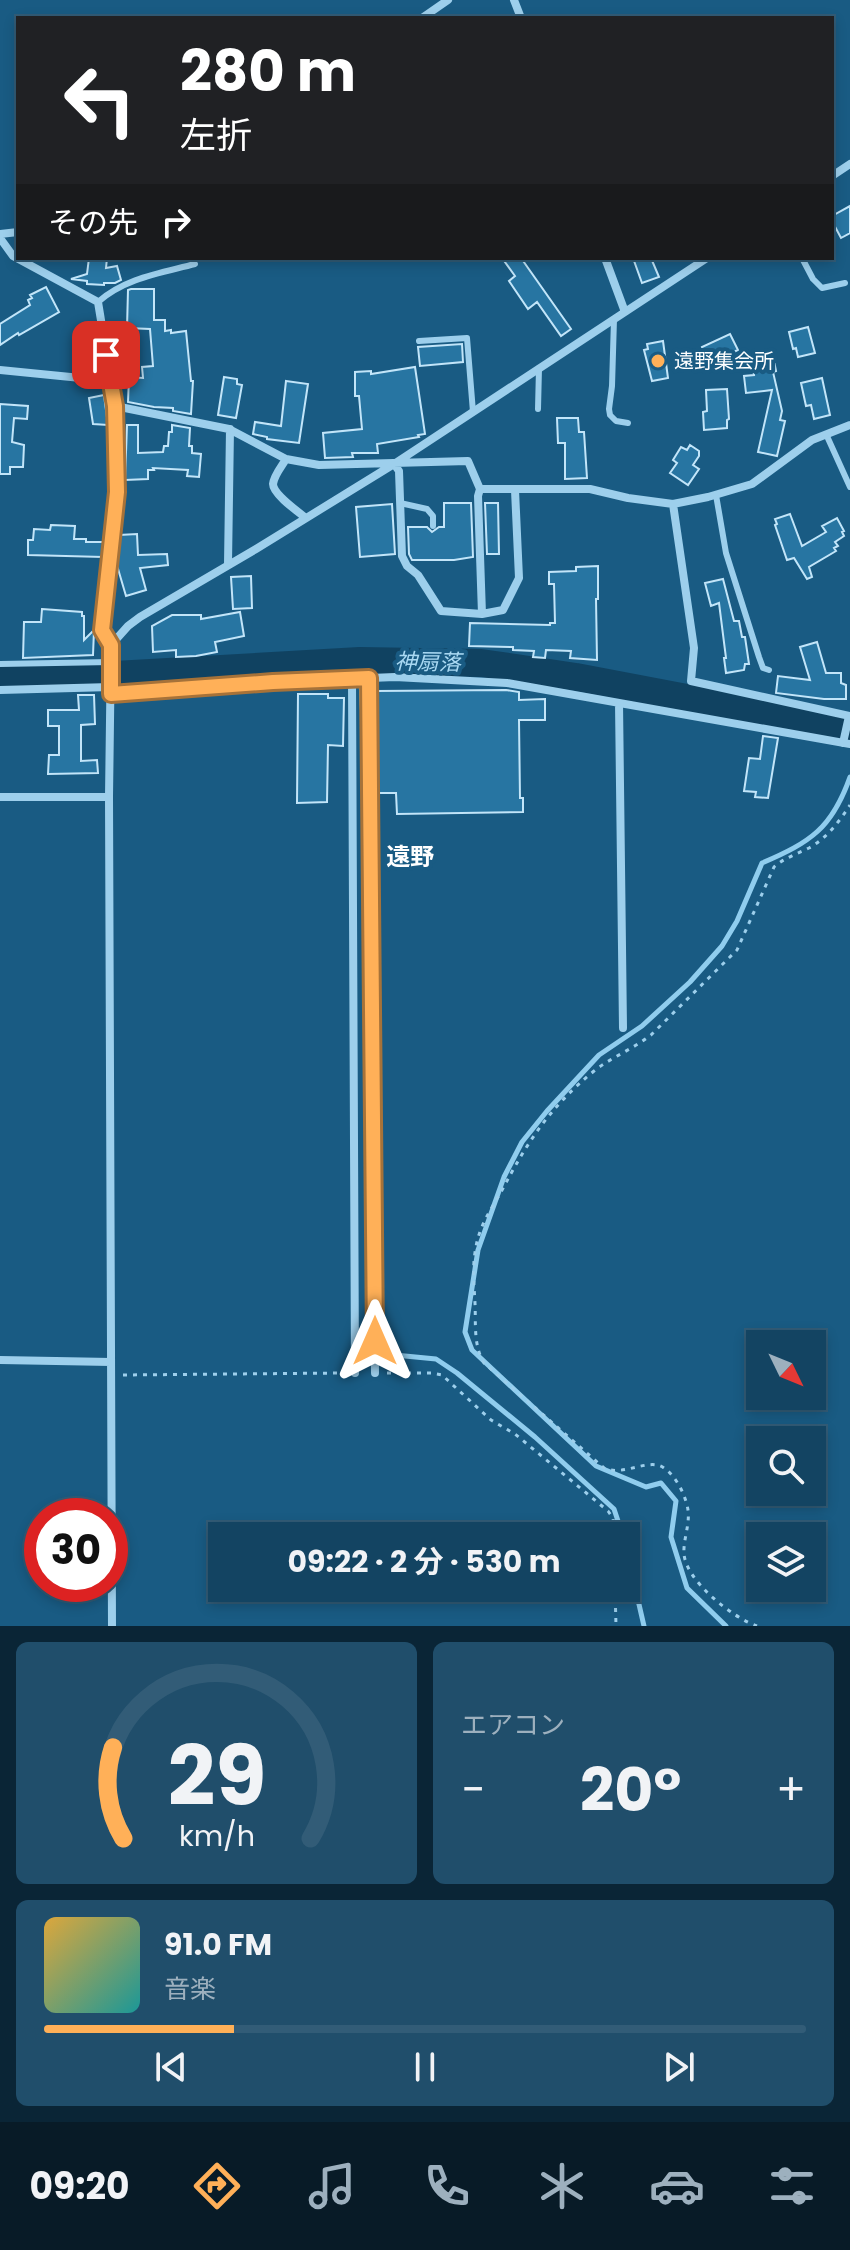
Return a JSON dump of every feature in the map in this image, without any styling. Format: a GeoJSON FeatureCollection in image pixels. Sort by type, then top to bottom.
{"type":"FeatureCollection","features":[{"type":"Feature","properties":{"kind":"street"},"geometry":{"type":"LineString","coordinates":[[425,16],[448,0]]}},
{"type":"Feature","properties":{"kind":"street"},"geometry":{"type":"LineString","coordinates":[[0,236],[16,258]]}},
{"type":"Feature","properties":{"kind":"street"},"geometry":{"type":"LineString","coordinates":[[20,260],[98,302],[115,406],[117,492],[102,630],[111,645],[112,1626]]}},
{"type":"Feature","properties":{"kind":"street"},"geometry":{"type":"LineString","coordinates":[[606,260],[625,312]]}},
{"type":"Feature","properties":{"kind":"street"},"geometry":{"type":"LineString","coordinates":[[111,645],[140,617],[394,464],[704,260]]}},
{"type":"Feature","properties":{"kind":"street"},"geometry":{"type":"LineString","coordinates":[[0,370],[111,381]]}},
{"type":"Feature","properties":{"kind":"street"},"geometry":{"type":"LineString","coordinates":[[115,406],[230,429],[286,459],[319,465],[468,461],[480,489],[482,614]]}},
{"type":"Feature","properties":{"kind":"street"},"geometry":{"type":"LineString","coordinates":[[480,489],[590,489],[673,504],[752,484],[812,440],[850,425]]}},
{"type":"Feature","properties":{"kind":"street"},"geometry":{"type":"LineString","coordinates":[[228,564],[230,429]]}},
{"type":"Feature","properties":{"kind":"street"},"geometry":{"type":"LineString","coordinates":[[286,459],[273,485],[276,492],[306,518]]}},
{"type":"Feature","properties":{"kind":"street"},"geometry":{"type":"LineString","coordinates":[[394,464],[399,471],[402,556],[441,611],[482,614],[503,610],[519,578],[515,490]]}},
{"type":"Feature","properties":{"kind":"street"},"geometry":{"type":"LineString","coordinates":[[0,690],[111,690],[395,677],[507,683],[846,744],[850,716],[691,681],[694,648],[673,504]]}},
{"type":"Feature","properties":{"kind":"street"},"geometry":{"type":"LineString","coordinates":[[369,678],[375,1373]]}},
{"type":"Feature","properties":{"kind":"street"},"geometry":{"type":"LineString","coordinates":[[352,679],[355,1373]]}},
{"type":"Feature","properties":{"kind":"street"},"geometry":{"type":"LineString","coordinates":[[619,703],[623,1028]]}},
{"type":"Feature","properties":{"kind":"street"},"geometry":{"type":"LineString","coordinates":[[0,797],[109,797]]}},
{"type":"Feature","properties":{"kind":"street"},"geometry":{"type":"LineString","coordinates":[[0,1360],[111,1362]]}},
{"type":"Feature","properties":{"kind":"lane"},"geometry":{"type":"LineString","coordinates":[[803,260],[813,279],[822,288],[845,283]]}},
{"type":"Feature","properties":{"kind":"lane"},"geometry":{"type":"LineString","coordinates":[[98,302],[127,282],[195,264]]}},
{"type":"Feature","properties":{"kind":"lane"},"geometry":{"type":"LineString","coordinates":[[614,319],[609,409],[616,421],[628,423]]}},
{"type":"Feature","properties":{"kind":"lane"},"geometry":{"type":"LineString","coordinates":[[419,341],[467,338],[473,412]]}},
{"type":"Feature","properties":{"kind":"lane"},"geometry":{"type":"LineString","coordinates":[[538,409],[539,367]]}},
{"type":"Feature","properties":{"kind":"lane"},"geometry":{"type":"LineString","coordinates":[[826,434],[850,487]]}},
{"type":"Feature","properties":{"kind":"lane"},"geometry":{"type":"LineString","coordinates":[[716,495],[726,553],[763,668],[769,670]]}},
{"type":"Feature","properties":{"kind":"lane"},"geometry":{"type":"LineString","coordinates":[[400,503],[427,509],[433,516],[433,526]]}},
{"type":"Feature","properties":{"kind":"lane"},"geometry":{"type":"LineString","coordinates":[[0,664],[111,662]]}},
{"type":"Feature","properties":{"kind":"path"},"geometry":{"type":"LineString","coordinates":[[757,1626],[731,1614],[710,1595],[685,1559],[688,1510],[677,1481],[666,1468],[652,1465],[613,1472],[604,1468],[484,1363],[477,1348],[476,1248],[486,1219],[543,1120],[598,1068],[638,1046],[651,1035],[734,953],[774,867],[819,841],[839,823],[850,805]]}},
{"type":"Feature","properties":{"kind":"path"},"geometry":{"type":"LineString","coordinates":[[111,1375],[355,1373]]}},
{"type":"Feature","properties":{"kind":"path"},"geometry":{"type":"LineString","coordinates":[[375,1373],[442,1375],[491,1420],[515,1434],[608,1511],[613,1522]]}},
{"type":"Feature","properties":{"kind":"path"},"geometry":{"type":"LineString","coordinates":[[615,1602],[616,1626]]}},
{"type":"Feature","properties":{"kind":"building"},"geometry":{"type":"Polygon","coordinates":[[[850,206],[850,233],[841,238],[834,225],[834,215],[850,206]]]}},
{"type":"Feature","properties":{"kind":"building"},"geometry":{"type":"Polygon","coordinates":[[[89,260],[107,260],[106,268],[117,266],[121,280],[104,285],[71,279],[87,274],[89,260]]]}},
{"type":"Feature","properties":{"kind":"building"},"geometry":{"type":"Polygon","coordinates":[[[503,260],[522,260],[571,329],[561,336],[537,302],[528,309],[509,281],[515,276],[503,260]]]}},
{"type":"Feature","properties":{"kind":"building"},"geometry":{"type":"Polygon","coordinates":[[[634,260],[652,260],[659,277],[642,283],[634,260]]]}},
{"type":"Feature","properties":{"kind":"building"},"geometry":{"type":"Polygon","coordinates":[[[46,287],[59,312],[0,345],[0,324],[30,305],[30,295],[46,287]]]}},
{"type":"Feature","properties":{"kind":"building"},"geometry":{"type":"Polygon","coordinates":[[[154,289],[154,320],[165,320],[165,331],[186,331],[193,381],[191,414],[173,411],[173,408],[128,402],[129,377],[143,378],[142,367],[153,366],[150,329],[127,328],[128,290],[154,289]]]}},
{"type":"Feature","properties":{"kind":"building"},"geometry":{"type":"Polygon","coordinates":[[[808,327],[815,353],[798,357],[789,332],[808,327]]]}},
{"type":"Feature","properties":{"kind":"building"},"geometry":{"type":"Polygon","coordinates":[[[730,334],[738,350],[701,367],[696,356],[704,352],[702,347],[730,334]]]}},
{"type":"Feature","properties":{"kind":"building"},"geometry":{"type":"Polygon","coordinates":[[[663,341],[668,378],[652,381],[644,350],[648,349],[647,344],[663,341]]]}},
{"type":"Feature","properties":{"kind":"building"},"geometry":{"type":"Polygon","coordinates":[[[462,344],[463,362],[420,366],[418,347],[462,344]]]}},
{"type":"Feature","properties":{"kind":"building"},"geometry":{"type":"Polygon","coordinates":[[[772,351],[776,371],[773,372],[782,411],[780,420],[785,421],[777,456],[758,452],[772,390],[746,393],[744,376],[754,375],[751,356],[772,351]]]}},
{"type":"Feature","properties":{"kind":"building"},"geometry":{"type":"Polygon","coordinates":[[[415,367],[425,434],[377,444],[378,453],[352,453],[353,457],[325,458],[323,433],[362,429],[359,396],[355,396],[355,372],[371,371],[371,374],[415,367]]]}},
{"type":"Feature","properties":{"kind":"building"},"geometry":{"type":"Polygon","coordinates":[[[224,377],[237,379],[237,384],[242,385],[236,418],[218,415],[224,377]]]}},
{"type":"Feature","properties":{"kind":"building"},"geometry":{"type":"Polygon","coordinates":[[[822,378],[830,415],[814,419],[811,405],[806,406],[801,383],[822,378]]]}},
{"type":"Feature","properties":{"kind":"building"},"geometry":{"type":"Polygon","coordinates":[[[286,381],[308,384],[299,443],[253,434],[255,422],[281,426],[286,381]]]}},
{"type":"Feature","properties":{"kind":"building"},"geometry":{"type":"Polygon","coordinates":[[[727,389],[727,428],[704,430],[706,390],[727,389]]]}},
{"type":"Feature","properties":{"kind":"building"},"geometry":{"type":"Polygon","coordinates":[[[104,395],[108,425],[93,424],[89,398],[104,395]]]}},
{"type":"Feature","properties":{"kind":"building"},"geometry":{"type":"Polygon","coordinates":[[[0,404],[28,406],[27,419],[14,418],[12,442],[24,445],[23,467],[10,467],[10,474],[0,474],[0,404]]]}},
{"type":"Feature","properties":{"kind":"building"},"geometry":{"type":"Polygon","coordinates":[[[557,418],[578,418],[579,432],[584,432],[587,478],[565,479],[565,443],[558,443],[557,418]]]}},
{"type":"Feature","properties":{"kind":"building"},"geometry":{"type":"Polygon","coordinates":[[[127,425],[138,425],[138,453],[163,452],[164,446],[168,446],[172,425],[190,428],[189,446],[192,446],[192,453],[201,454],[199,477],[187,476],[188,470],[153,468],[148,470],[148,479],[125,480],[127,425]]]}},
{"type":"Feature","properties":{"kind":"building"},"geometry":{"type":"Polygon","coordinates":[[[690,445],[699,451],[693,465],[699,469],[688,485],[670,473],[677,463],[673,460],[681,447],[687,450],[690,445]]]}},
{"type":"Feature","properties":{"kind":"building"},"geometry":{"type":"Polygon","coordinates":[[[444,503],[471,503],[473,557],[412,560],[408,527],[427,527],[432,532],[444,527],[444,503]]]}},
{"type":"Feature","properties":{"kind":"building"},"geometry":{"type":"Polygon","coordinates":[[[485,503],[498,503],[499,554],[487,554],[485,503]]]}},
{"type":"Feature","properties":{"kind":"building"},"geometry":{"type":"Polygon","coordinates":[[[392,504],[395,554],[360,557],[356,507],[392,504]]]}},
{"type":"Feature","properties":{"kind":"building"},"geometry":{"type":"Polygon","coordinates":[[[790,514],[802,546],[826,532],[822,526],[837,518],[844,531],[844,536],[835,542],[838,546],[834,548],[836,551],[809,567],[812,577],[807,579],[794,558],[787,560],[775,525],[775,519],[790,514]]]}},
{"type":"Feature","properties":{"kind":"building"},"geometry":{"type":"Polygon","coordinates":[[[51,525],[75,526],[74,539],[104,542],[103,557],[28,555],[28,540],[33,540],[34,529],[50,530],[51,525]]]}},
{"type":"Feature","properties":{"kind":"building"},"geometry":{"type":"Polygon","coordinates":[[[137,534],[138,555],[167,554],[168,565],[140,568],[146,590],[126,596],[116,562],[119,535],[137,534]]]}},
{"type":"Feature","properties":{"kind":"building"},"geometry":{"type":"Polygon","coordinates":[[[598,566],[597,660],[570,658],[571,651],[546,650],[545,658],[533,657],[534,651],[513,650],[513,647],[469,646],[470,623],[555,623],[554,584],[549,584],[549,572],[598,566]]]}},
{"type":"Feature","properties":{"kind":"building"},"geometry":{"type":"Polygon","coordinates":[[[251,576],[252,608],[233,609],[231,577],[251,576]]]}},
{"type":"Feature","properties":{"kind":"building"},"geometry":{"type":"Polygon","coordinates":[[[723,579],[734,621],[739,621],[742,637],[745,637],[749,664],[745,664],[744,670],[726,673],[719,603],[711,606],[705,583],[723,579]]]}},
{"type":"Feature","properties":{"kind":"building"},"geometry":{"type":"Polygon","coordinates":[[[42,609],[82,612],[84,640],[94,630],[93,655],[23,658],[24,622],[41,622],[42,609]]]}},
{"type":"Feature","properties":{"kind":"building"},"geometry":{"type":"Polygon","coordinates":[[[240,612],[244,636],[215,642],[217,652],[176,657],[176,650],[153,652],[152,626],[172,615],[201,615],[201,619],[240,612]]]}},
{"type":"Feature","properties":{"kind":"building"},"geometry":{"type":"Polygon","coordinates":[[[817,642],[826,673],[841,673],[841,683],[846,685],[846,699],[776,693],[778,676],[810,680],[800,647],[817,642]]]}},
{"type":"Feature","properties":{"kind":"building"},"geometry":{"type":"Polygon","coordinates":[[[376,691],[519,692],[519,700],[545,699],[545,720],[519,720],[523,812],[397,814],[396,793],[377,793],[376,691]]]}},
{"type":"Feature","properties":{"kind":"building"},"geometry":{"type":"Polygon","coordinates":[[[298,694],[328,694],[328,698],[344,698],[343,746],[328,745],[327,802],[297,803],[298,694]]]}},
{"type":"Feature","properties":{"kind":"building"},"geometry":{"type":"Polygon","coordinates":[[[78,695],[94,695],[95,724],[81,725],[81,761],[97,760],[98,773],[48,774],[49,755],[59,755],[59,726],[48,726],[48,710],[79,710],[78,695]]]}},
{"type":"Feature","properties":{"kind":"building"},"geometry":{"type":"Polygon","coordinates":[[[763,736],[778,738],[768,798],[755,797],[756,792],[744,791],[749,758],[760,759],[763,736]]]}},
{"type":"Feature","properties":{"kind":"waterway"},"geometry":{"type":"LineString","coordinates":[[360,661],[366,780]]}},
{"type":"Feature","properties":{"kind":"waterway","name":"神扇落"},"geometry":{"type":"LineString","coordinates":[[0,677],[115,675],[360,661],[481,663],[576,677],[850,729]]}},
{"type":"Feature","properties":{"kind":"waterway"},"geometry":{"type":"LineString","coordinates":[[726,1626],[687,1588],[671,1537],[676,1501],[661,1483],[646,1487],[596,1466],[472,1350],[465,1332],[478,1250],[504,1177],[522,1142],[599,1055],[642,1026],[690,982],[722,946],[737,921],[762,863],[794,848],[818,831],[836,809],[850,777]]}},
{"type":"Feature","properties":{"kind":"waterway"},"geometry":{"type":"LineString","coordinates":[[374,1353],[436,1359],[457,1373],[535,1437],[614,1509],[618,1522]]}},
{"type":"Feature","properties":{"kind":"waterway"},"geometry":{"type":"LineString","coordinates":[[638,1602],[644,1626]]}},
{"type":"Feature","properties":{"kind":"place","name":"遠野集会所"},"geometry":{"type":"Point","coordinates":[658,361]}},
{"type":"Feature","properties":{"kind":"district","name":"遠野"},"geometry":{"type":"Point","coordinates":[410,856]}},
{"type":"Feature","properties":{"kind":"route"},"geometry":{"type":"LineString","coordinates":[[106,355],[115,406],[117,492],[102,630],[111,645],[111,694],[369,678],[375,1341]]}}]}
